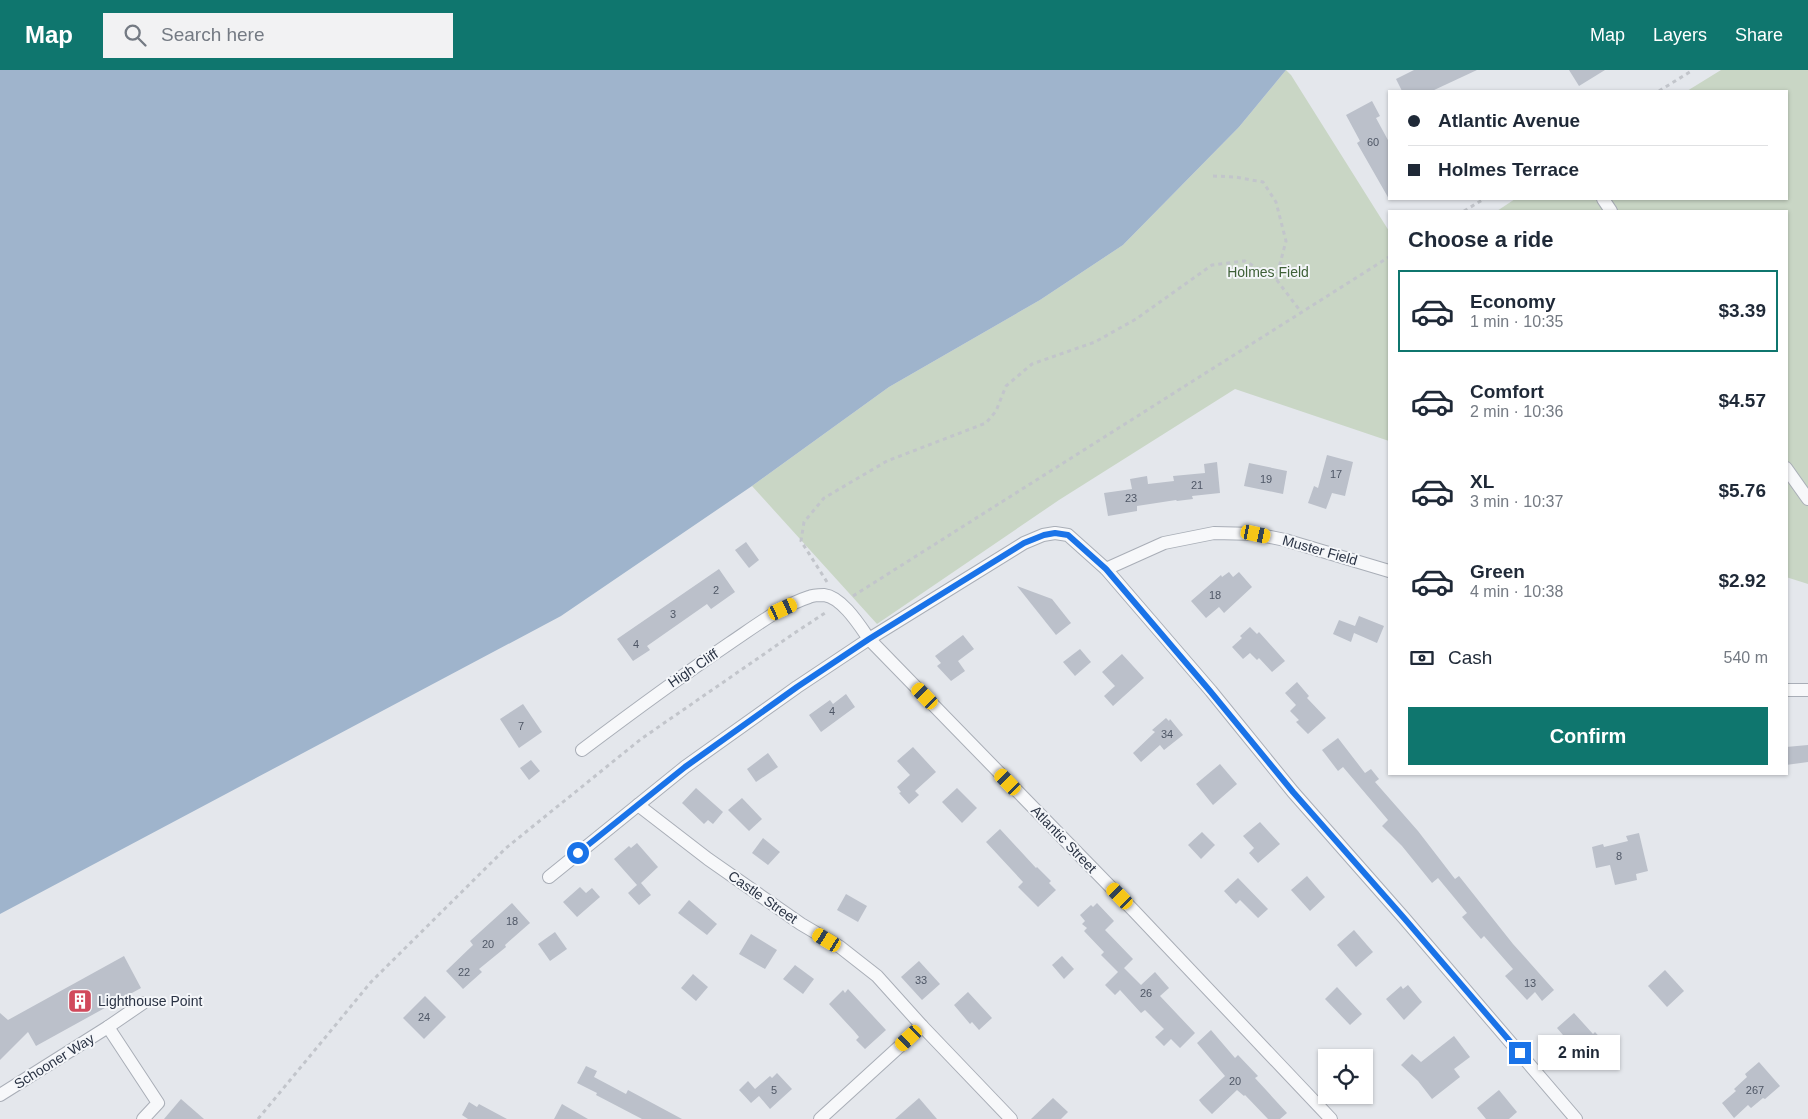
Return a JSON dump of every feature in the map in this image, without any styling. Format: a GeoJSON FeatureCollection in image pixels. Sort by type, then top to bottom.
{"type":"FeatureCollection","features":[{"type":"Feature","properties":{"kind":"street"},"geometry":{"type":"LineString","coordinates":[[1788,471],[1808,499]]}},
{"type":"Feature","properties":{"kind":"street"},"geometry":{"type":"LineString","coordinates":[[549,877],[685,767],[797,687],[869,639],[1024,543],[1055,533],[1068,535],[1106,569],[1293,792],[1576,1119]]}},
{"type":"Feature","properties":{"kind":"street","name":"Muster Field"},"geometry":{"type":"LineString","coordinates":[[1106,569],[1164,544],[1214,533],[1256,534],[1285,540],[1388,571]]}},
{"type":"Feature","properties":{"kind":"street","name":"Atlantic Street"},"geometry":{"type":"LineString","coordinates":[[810,596],[826,595],[840,604],[852,616],[869,639],[1134,911],[1331,1119]]}},
{"type":"Feature","properties":{"kind":"street","name":"High Cliff"},"geometry":{"type":"LineString","coordinates":[[582,750],[653,696],[754,627],[783,609],[810,596]]}},
{"type":"Feature","properties":{"kind":"street"},"geometry":{"type":"LineString","coordinates":[[1788,690],[1808,690]]}},
{"type":"Feature","properties":{"kind":"street","name":"Castle Street"},"geometry":{"type":"LineString","coordinates":[[638,805],[701,854],[794,920],[840,947],[877,976],[1011,1119]]}},
{"type":"Feature","properties":{"kind":"street","name":"Schooner Way"},"geometry":{"type":"LineString","coordinates":[[0,1095],[143,1003]]}},
{"type":"Feature","properties":{"kind":"street"},"geometry":{"type":"LineString","coordinates":[[820,1119],[922,1026]]}},
{"type":"Feature","properties":{"kind":"street","name":"Schooner Way"},"geometry":{"type":"LineString","coordinates":[[108,1027],[158,1103],[143,1119]]}},
{"type":"Feature","properties":{"kind":"path"},"geometry":{"type":"LineString","coordinates":[[1661,90],[1693,70]]}},
{"type":"Feature","properties":{"kind":"path"},"geometry":{"type":"LineString","coordinates":[[1213,176],[1235,177],[1263,182],[1276,202],[1286,241],[1276,279]]}},
{"type":"Feature","properties":{"kind":"path"},"geometry":{"type":"LineString","coordinates":[[1466,210],[1482,200]]}},
{"type":"Feature","properties":{"kind":"path"},"geometry":{"type":"LineString","coordinates":[[258,1119],[371,982],[506,848],[641,739],[796,632],[1388,258]]}},
{"type":"Feature","properties":{"kind":"path"},"geometry":{"type":"LineString","coordinates":[[840,604],[801,541],[804,522],[824,498],[887,461],[986,423],[996,411],[1006,386],[1032,364],[1095,342],[1136,319],[1212,266],[1244,260],[1276,279],[1301,312]]}},
{"type":"Feature","properties":{"kind":"green space","name":"Holmes Field"},"geometry":{"type":"Polygon","coordinates":[[[1286,70],[1291,75],[1388,229],[1388,441],[1235,389],[1059,500],[877,624],[752,486],[889,387],[1040,300],[1123,245],[1239,127],[1286,70]]]}},
{"type":"Feature","properties":{"kind":"green space"},"geometry":{"type":"Polygon","coordinates":[[[1721,70],[1808,70],[1808,584],[1788,578],[1788,210],[1498,210],[1514,200],[1788,200],[1788,90],[1689,90],[1721,70]]]}},
{"type":"Feature","properties":{"kind":"water"},"geometry":{"type":"Polygon","coordinates":[[[0,70],[1286,70],[1239,127],[1123,245],[1040,300],[889,387],[752,486],[561,616],[0,914],[0,70]]]}},
{"type":"Feature","properties":{"kind":"building"},"geometry":{"type":"Polygon","coordinates":[[[1414,70],[1477,70],[1434,90],[1402,90],[1396,79],[1414,70]]]}},
{"type":"Feature","properties":{"kind":"building"},"geometry":{"type":"Polygon","coordinates":[[[1569,70],[1605,70],[1579,86],[1569,70]]]}},
{"type":"Feature","properties":{"kind":"building"},"geometry":{"type":"Polygon","coordinates":[[[1372,101],[1380,116],[1376,118],[1388,140],[1388,197],[1357,143],[1360,141],[1346,115],[1372,101]]]}},
{"type":"Feature","properties":{"kind":"building"},"geometry":{"type":"Polygon","coordinates":[[[1327,455],[1353,462],[1345,496],[1332,493],[1326,509],[1308,503],[1314,486],[1318,488],[1327,455]]]}},
{"type":"Feature","properties":{"kind":"building"},"geometry":{"type":"Polygon","coordinates":[[[1217,462],[1220,493],[1192,496],[1193,499],[1137,506],[1137,511],[1108,516],[1104,493],[1132,489],[1130,479],[1147,476],[1148,484],[1174,481],[1173,476],[1205,473],[1204,464],[1217,462]]]}},
{"type":"Feature","properties":{"kind":"building"},"geometry":{"type":"Polygon","coordinates":[[[1249,463],[1287,471],[1283,494],[1244,486],[1249,463]]]}},
{"type":"Feature","properties":{"kind":"building"},"geometry":{"type":"Polygon","coordinates":[[[746,542],[759,560],[749,568],[735,550],[746,542]]]}},
{"type":"Feature","properties":{"kind":"building"},"geometry":{"type":"Polygon","coordinates":[[[719,569],[735,592],[711,609],[707,604],[647,646],[650,650],[633,661],[617,639],[719,569]]]}},
{"type":"Feature","properties":{"kind":"building"},"geometry":{"type":"Polygon","coordinates":[[[1229,572],[1233,577],[1239,572],[1252,587],[1224,613],[1219,607],[1206,618],[1191,601],[1221,575],[1222,577],[1229,572]]]}},
{"type":"Feature","properties":{"kind":"building"},"geometry":{"type":"Polygon","coordinates":[[[1017,586],[1052,599],[1071,623],[1056,635],[1017,586]]]}},
{"type":"Feature","properties":{"kind":"building"},"geometry":{"type":"Polygon","coordinates":[[[1359,616],[1384,626],[1377,643],[1354,633],[1351,642],[1333,634],[1339,620],[1355,626],[1359,616]]]}},
{"type":"Feature","properties":{"kind":"building"},"geometry":{"type":"Polygon","coordinates":[[[1250,627],[1257,634],[1259,632],[1285,661],[1272,672],[1259,658],[1257,660],[1250,653],[1243,659],[1232,647],[1250,627]]]}},
{"type":"Feature","properties":{"kind":"building"},"geometry":{"type":"Polygon","coordinates":[[[963,635],[974,649],[958,661],[965,671],[951,681],[937,666],[941,663],[935,656],[963,635]]]}},
{"type":"Feature","properties":{"kind":"building"},"geometry":{"type":"Polygon","coordinates":[[[1080,649],[1091,662],[1075,676],[1063,662],[1080,649]]]}},
{"type":"Feature","properties":{"kind":"building"},"geometry":{"type":"Polygon","coordinates":[[[1122,654],[1144,678],[1113,706],[1104,696],[1115,686],[1102,672],[1122,654]]]}},
{"type":"Feature","properties":{"kind":"building"},"geometry":{"type":"Polygon","coordinates":[[[1297,682],[1309,696],[1307,698],[1326,718],[1308,734],[1296,722],[1299,720],[1290,711],[1296,705],[1285,693],[1297,682]]]}},
{"type":"Feature","properties":{"kind":"building"},"geometry":{"type":"Polygon","coordinates":[[[846,694],[855,707],[821,732],[809,715],[830,700],[833,704],[846,694]]]}},
{"type":"Feature","properties":{"kind":"building"},"geometry":{"type":"Polygon","coordinates":[[[523,704],[542,732],[519,748],[500,719],[523,704]]]}},
{"type":"Feature","properties":{"kind":"building"},"geometry":{"type":"Polygon","coordinates":[[[1166,718],[1169,721],[1170,719],[1183,735],[1164,750],[1160,745],[1141,762],[1133,753],[1155,732],[1152,730],[1166,718]]]}},
{"type":"Feature","properties":{"kind":"building"},"geometry":{"type":"Polygon","coordinates":[[[1338,738],[1365,773],[1371,769],[1379,779],[1375,782],[1418,831],[1455,879],[1459,876],[1513,944],[1554,990],[1542,1001],[1535,992],[1527,1000],[1505,976],[1513,969],[1484,936],[1481,939],[1462,917],[1467,913],[1438,878],[1432,883],[1402,846],[1382,826],[1388,820],[1343,767],[1338,771],[1322,750],[1338,738]]]}},
{"type":"Feature","properties":{"kind":"building"},"geometry":{"type":"Polygon","coordinates":[[[1808,745],[1808,762],[1788,765],[1788,747],[1808,745]]]}},
{"type":"Feature","properties":{"kind":"building"},"geometry":{"type":"Polygon","coordinates":[[[913,747],[936,772],[915,791],[919,795],[909,804],[899,793],[901,792],[897,787],[910,775],[897,761],[913,747]]]}},
{"type":"Feature","properties":{"kind":"building"},"geometry":{"type":"Polygon","coordinates":[[[768,753],[778,767],[756,782],[747,769],[768,753]]]}},
{"type":"Feature","properties":{"kind":"building"},"geometry":{"type":"Polygon","coordinates":[[[531,760],[540,771],[529,780],[520,768],[531,760]]]}},
{"type":"Feature","properties":{"kind":"building"},"geometry":{"type":"Polygon","coordinates":[[[1220,764],[1237,784],[1213,805],[1196,784],[1220,764]]]}},
{"type":"Feature","properties":{"kind":"building"},"geometry":{"type":"Polygon","coordinates":[[[696,788],[723,812],[713,824],[708,820],[704,824],[682,803],[696,788]]]}},
{"type":"Feature","properties":{"kind":"building"},"geometry":{"type":"Polygon","coordinates":[[[957,788],[977,808],[962,823],[942,802],[957,788]]]}},
{"type":"Feature","properties":{"kind":"building"},"geometry":{"type":"Polygon","coordinates":[[[742,798],[762,819],[749,831],[728,810],[742,798]]]}},
{"type":"Feature","properties":{"kind":"building"},"geometry":{"type":"Polygon","coordinates":[[[1260,822],[1280,844],[1258,863],[1249,853],[1254,848],[1243,836],[1260,822]]]}},
{"type":"Feature","properties":{"kind":"building"},"geometry":{"type":"Polygon","coordinates":[[[1000,829],[1036,868],[1051,881],[1049,883],[1056,890],[1038,907],[1018,887],[1023,882],[986,842],[1000,829]]]}},
{"type":"Feature","properties":{"kind":"building"},"geometry":{"type":"Polygon","coordinates":[[[1202,832],[1215,845],[1201,859],[1188,845],[1202,832]]]}},
{"type":"Feature","properties":{"kind":"building"},"geometry":{"type":"Polygon","coordinates":[[[1639,833],[1648,871],[1636,874],[1637,880],[1615,885],[1610,865],[1596,868],[1592,847],[1603,844],[1604,847],[1628,841],[1626,836],[1639,833]]]}},
{"type":"Feature","properties":{"kind":"building"},"geometry":{"type":"Polygon","coordinates":[[[763,838],[780,852],[768,865],[752,853],[763,838]]]}},
{"type":"Feature","properties":{"kind":"building"},"geometry":{"type":"Polygon","coordinates":[[[637,843],[658,867],[641,883],[651,895],[639,905],[628,893],[637,885],[614,859],[629,846],[631,848],[637,843]]]}},
{"type":"Feature","properties":{"kind":"building"},"geometry":{"type":"Polygon","coordinates":[[[1307,876],[1325,897],[1310,911],[1291,890],[1307,876]]]}},
{"type":"Feature","properties":{"kind":"building"},"geometry":{"type":"Polygon","coordinates":[[[1238,878],[1268,909],[1258,918],[1240,900],[1236,904],[1224,891],[1238,878]]]}},
{"type":"Feature","properties":{"kind":"building"},"geometry":{"type":"Polygon","coordinates":[[[580,887],[586,893],[592,888],[600,897],[577,917],[563,902],[580,887]]]}},
{"type":"Feature","properties":{"kind":"building"},"geometry":{"type":"Polygon","coordinates":[[[846,894],[867,906],[858,922],[837,910],[846,894]]]}},
{"type":"Feature","properties":{"kind":"building"},"geometry":{"type":"Polygon","coordinates":[[[689,900],[717,924],[707,935],[678,913],[689,900]]]}},
{"type":"Feature","properties":{"kind":"building"},"geometry":{"type":"Polygon","coordinates":[[[512,903],[530,923],[505,945],[506,947],[479,969],[482,972],[463,989],[446,971],[473,945],[470,941],[512,903]]]}},
{"type":"Feature","properties":{"kind":"building"},"geometry":{"type":"Polygon","coordinates":[[[1097,903],[1114,921],[1105,930],[1133,959],[1124,968],[1141,985],[1155,972],[1169,988],[1160,996],[1195,1033],[1180,1048],[1171,1039],[1164,1046],[1155,1037],[1164,1029],[1145,1010],[1141,1013],[1120,990],[1115,995],[1105,985],[1118,972],[1101,955],[1104,952],[1084,931],[1087,928],[1082,924],[1085,921],[1080,915],[1091,905],[1093,907],[1097,903]]]}},
{"type":"Feature","properties":{"kind":"building"},"geometry":{"type":"Polygon","coordinates":[[[1354,930],[1373,952],[1356,967],[1337,945],[1354,930]]]}},
{"type":"Feature","properties":{"kind":"building"},"geometry":{"type":"Polygon","coordinates":[[[555,932],[567,949],[550,961],[538,944],[555,932]]]}},
{"type":"Feature","properties":{"kind":"building"},"geometry":{"type":"Polygon","coordinates":[[[751,934],[777,950],[765,969],[739,954],[751,934]]]}},
{"type":"Feature","properties":{"kind":"building","name":"Lighthouse Point"},"geometry":{"type":"Polygon","coordinates":[[[124,956],[141,988],[36,1046],[28,1032],[0,1060],[0,1013],[8,1020],[124,956]]]}},
{"type":"Feature","properties":{"kind":"building"},"geometry":{"type":"Polygon","coordinates":[[[1062,956],[1074,969],[1064,979],[1052,965],[1062,956]]]}},
{"type":"Feature","properties":{"kind":"building"},"geometry":{"type":"Polygon","coordinates":[[[919,961],[940,984],[922,1000],[901,977],[919,961]]]}},
{"type":"Feature","properties":{"kind":"building"},"geometry":{"type":"Polygon","coordinates":[[[795,965],[814,979],[803,994],[783,979],[795,965]]]}},
{"type":"Feature","properties":{"kind":"building"},"geometry":{"type":"Polygon","coordinates":[[[1665,970],[1684,991],[1667,1007],[1648,986],[1665,970]]]}},
{"type":"Feature","properties":{"kind":"building"},"geometry":{"type":"Polygon","coordinates":[[[693,974],[708,987],[696,1001],[681,988],[693,974]]]}},
{"type":"Feature","properties":{"kind":"building"},"geometry":{"type":"Polygon","coordinates":[[[1408,985],[1422,1002],[1404,1020],[1386,999],[1401,986],[1403,989],[1408,985]]]}},
{"type":"Feature","properties":{"kind":"building"},"geometry":{"type":"Polygon","coordinates":[[[1337,987],[1362,1014],[1350,1025],[1325,999],[1337,987]]]}},
{"type":"Feature","properties":{"kind":"building"},"geometry":{"type":"Polygon","coordinates":[[[848,989],[886,1030],[865,1049],[856,1040],[859,1037],[829,1004],[843,990],[845,993],[848,989]]]}},
{"type":"Feature","properties":{"kind":"building"},"geometry":{"type":"Polygon","coordinates":[[[968,992],[992,1018],[979,1030],[972,1022],[970,1024],[954,1005],[968,992]]]}},
{"type":"Feature","properties":{"kind":"building"},"geometry":{"type":"Polygon","coordinates":[[[425,996],[446,1017],[424,1039],[403,1018],[425,996]]]}},
{"type":"Feature","properties":{"kind":"building"},"geometry":{"type":"Polygon","coordinates":[[[1574,1013],[1593,1034],[1595,1032],[1607,1045],[1594,1056],[1582,1043],[1575,1049],[1557,1028],[1574,1013]]]}},
{"type":"Feature","properties":{"kind":"building"},"geometry":{"type":"Polygon","coordinates":[[[1211,1030],[1235,1058],[1238,1055],[1258,1076],[1255,1078],[1287,1113],[1280,1119],[1268,1119],[1245,1095],[1237,1090],[1212,1114],[1202,1104],[1199,1100],[1225,1076],[1197,1043],[1211,1030]]]}},
{"type":"Feature","properties":{"kind":"building"},"geometry":{"type":"Polygon","coordinates":[[[1454,1036],[1470,1057],[1454,1069],[1460,1077],[1432,1099],[1418,1081],[1401,1065],[1412,1054],[1421,1062],[1454,1036]]]}},
{"type":"Feature","properties":{"kind":"building"},"geometry":{"type":"Polygon","coordinates":[[[1759,1062],[1780,1086],[1751,1108],[1748,1105],[1734,1118],[1722,1103],[1736,1091],[1734,1089],[1747,1077],[1745,1074],[1759,1062]]]}},
{"type":"Feature","properties":{"kind":"building"},"geometry":{"type":"Polygon","coordinates":[[[586,1066],[597,1071],[594,1077],[626,1094],[628,1090],[682,1119],[642,1119],[596,1095],[597,1093],[577,1083],[586,1066]]]}},
{"type":"Feature","properties":{"kind":"building"},"geometry":{"type":"Polygon","coordinates":[[[777,1073],[792,1089],[770,1109],[759,1096],[751,1103],[739,1090],[748,1081],[755,1089],[770,1076],[772,1078],[777,1073]]]}},
{"type":"Feature","properties":{"kind":"building"},"geometry":{"type":"Polygon","coordinates":[[[1499,1090],[1517,1112],[1509,1119],[1486,1119],[1477,1108],[1499,1090]]]}},
{"type":"Feature","properties":{"kind":"building"},"geometry":{"type":"Polygon","coordinates":[[[919,1098],[937,1119],[895,1119],[919,1098]]]}},
{"type":"Feature","properties":{"kind":"building"},"geometry":{"type":"Polygon","coordinates":[[[1053,1098],[1068,1112],[1061,1119],[1031,1119],[1053,1098]]]}},
{"type":"Feature","properties":{"kind":"building"},"geometry":{"type":"Polygon","coordinates":[[[181,1099],[204,1119],[164,1119],[181,1099]]]}},
{"type":"Feature","properties":{"kind":"building"},"geometry":{"type":"Polygon","coordinates":[[[469,1102],[477,1107],[479,1104],[507,1119],[468,1119],[462,1115],[469,1102]]]}},
{"type":"Feature","properties":{"kind":"building"},"geometry":{"type":"Polygon","coordinates":[[[562,1104],[588,1119],[554,1119],[562,1104]]]}},
{"type":"Feature","properties":{"kind":"place","name":"Lighthouse Point"},"geometry":{"type":"Point","coordinates":[80,1001]}},
{"type":"Feature","properties":{"kind":"route"},"geometry":{"type":"LineString","coordinates":[[578,853],[685,767],[797,687],[869,639],[1024,543],[1044,535],[1055,533],[1068,535],[1106,569],[1293,792],[1520,1053]]}}]}
